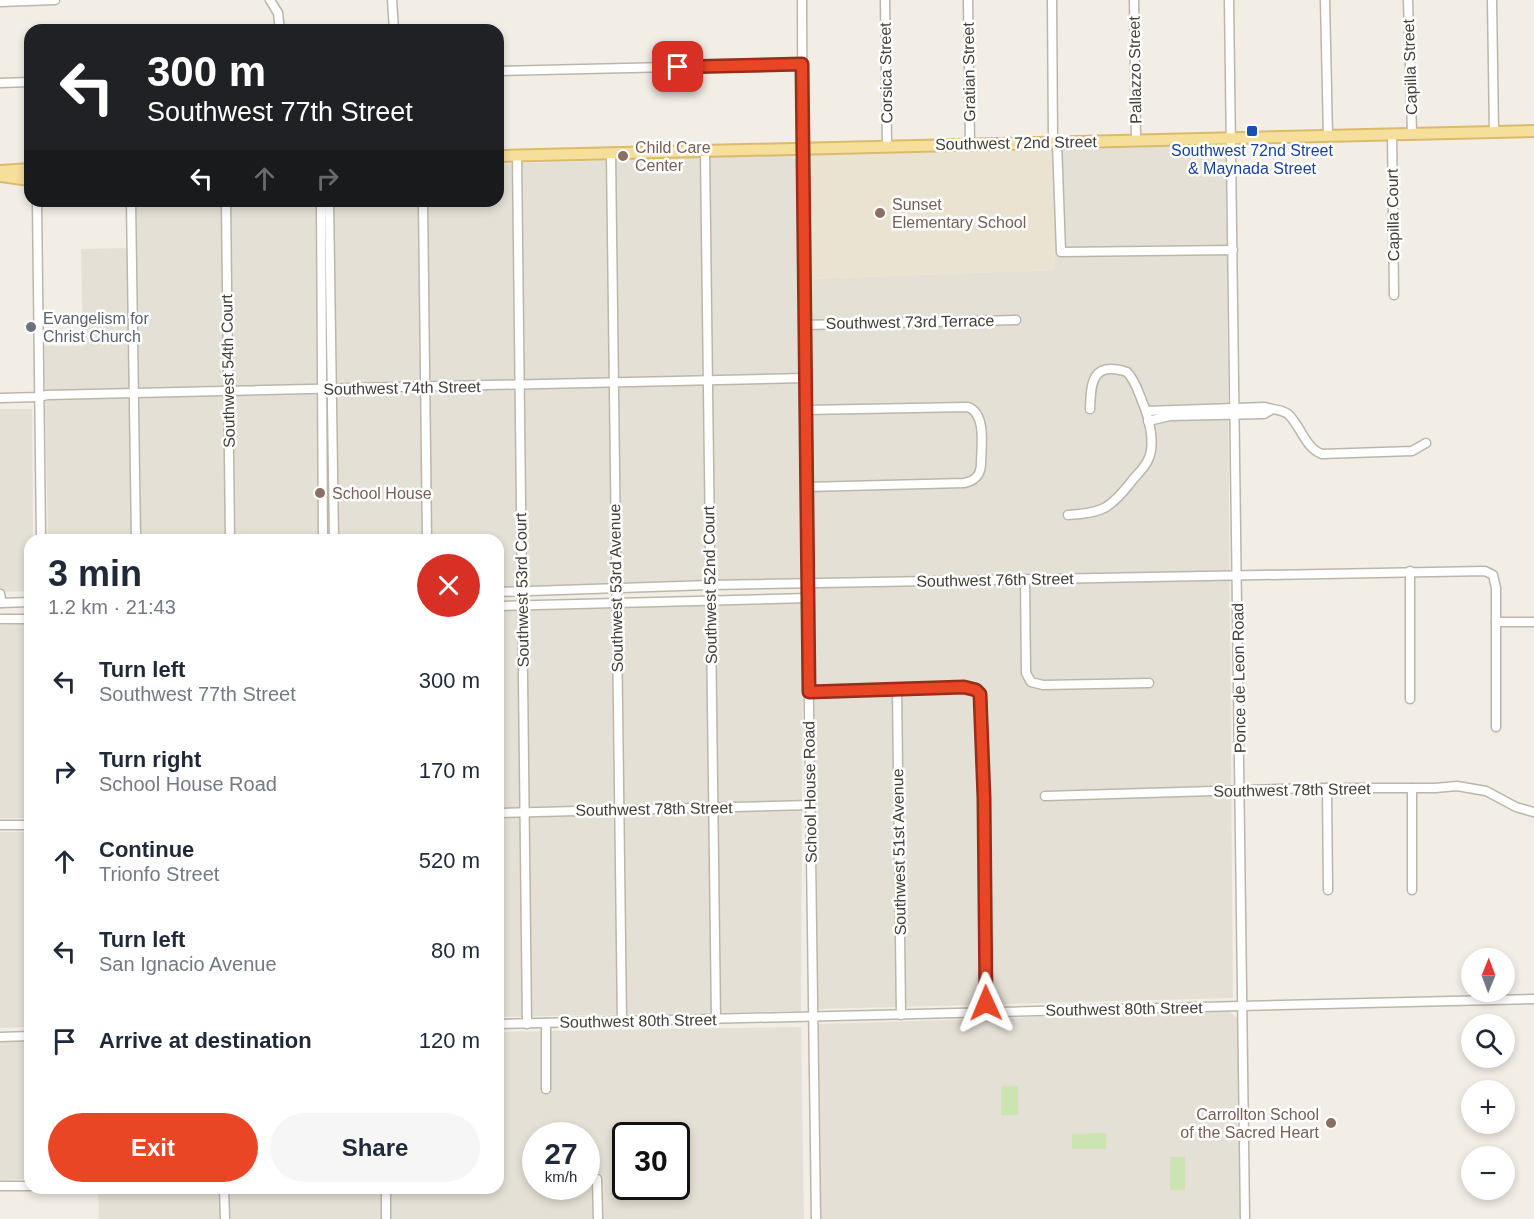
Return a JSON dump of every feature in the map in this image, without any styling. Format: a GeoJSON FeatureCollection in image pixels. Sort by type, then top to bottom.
{"type":"FeatureCollection","features":[{"type":"Feature","properties":{"kind":"main road","name":"Southwest 72nd Street"},"geometry":{"type":"LineString","coordinates":[[504,156],[1534,131]]}},
{"type":"Feature","properties":{"kind":"main road"},"geometry":{"type":"LineString","coordinates":[[0,171],[24,169]]}},
{"type":"Feature","properties":{"kind":"main road"},"geometry":{"type":"LineString","coordinates":[[0,176],[24,179]]}},
{"type":"Feature","properties":{"kind":"street"},"geometry":{"type":"LineString","coordinates":[[0,2],[55,0]]}},
{"type":"Feature","properties":{"kind":"street"},"geometry":{"type":"LineString","coordinates":[[270,0],[278,13],[279,24]]}},
{"type":"Feature","properties":{"kind":"street"},"geometry":{"type":"LineString","coordinates":[[392,0],[394,24]]}},
{"type":"Feature","properties":{"kind":"street","name":"School House Road"},"geometry":{"type":"LineString","coordinates":[[802,0],[816,1219]]}},
{"type":"Feature","properties":{"kind":"street","name":"Corsica Street"},"geometry":{"type":"LineString","coordinates":[[885,0],[887,146]]}},
{"type":"Feature","properties":{"kind":"street","name":"Gratian Street"},"geometry":{"type":"LineString","coordinates":[[968,0],[970,144]]}},
{"type":"Feature","properties":{"kind":"street"},"geometry":{"type":"LineString","coordinates":[[1052,0],[1060,252],[1233,250]]}},
{"type":"Feature","properties":{"kind":"street","name":"Pallazzo Street"},"geometry":{"type":"LineString","coordinates":[[1134,0],[1136,140]]}},
{"type":"Feature","properties":{"kind":"street","name":"Ponce de Leon Road"},"geometry":{"type":"LineString","coordinates":[[1229,0],[1245,1219]]}},
{"type":"Feature","properties":{"kind":"street"},"geometry":{"type":"LineString","coordinates":[[1325,0],[1328,136]]}},
{"type":"Feature","properties":{"kind":"street","name":"Capilla Street"},"geometry":{"type":"LineString","coordinates":[[1408,0],[1412,133]]}},
{"type":"Feature","properties":{"kind":"street"},"geometry":{"type":"LineString","coordinates":[[1492,0],[1494,132]]}},
{"type":"Feature","properties":{"kind":"street"},"geometry":{"type":"LineString","coordinates":[[504,71],[802,64]]}},
{"type":"Feature","properties":{"kind":"street"},"geometry":{"type":"LineString","coordinates":[[0,83],[24,82]]}},
{"type":"Feature","properties":{"kind":"street","name":"Capilla Court"},"geometry":{"type":"LineString","coordinates":[[1392,134],[1394,295]]}},
{"type":"Feature","properties":{"kind":"street","name":"Southwest 52nd Court"},"geometry":{"type":"LineString","coordinates":[[705,151],[716,1020]]}},
{"type":"Feature","properties":{"kind":"street","name":"Southwest 53rd Avenue"},"geometry":{"type":"LineString","coordinates":[[611,153],[622,1022]]}},
{"type":"Feature","properties":{"kind":"street","name":"Southwest 53rd Court"},"geometry":{"type":"LineString","coordinates":[[517,156],[527,1023]]}},
{"type":"Feature","properties":{"kind":"street"},"geometry":{"type":"LineString","coordinates":[[37,207],[43,396],[41,534]]}},
{"type":"Feature","properties":{"kind":"street"},"geometry":{"type":"LineString","coordinates":[[131,207],[136,534]]}},
{"type":"Feature","properties":{"kind":"street","name":"Southwest 54th Court"},"geometry":{"type":"LineString","coordinates":[[226,207],[230,534]]}},
{"type":"Feature","properties":{"kind":"street"},"geometry":{"type":"LineString","coordinates":[[321,207],[323,534]]}},
{"type":"Feature","properties":{"kind":"street"},"geometry":{"type":"LineString","coordinates":[[329,207],[334,534]]}},
{"type":"Feature","properties":{"kind":"street"},"geometry":{"type":"LineString","coordinates":[[423,207],[428,534]]}},
{"type":"Feature","properties":{"kind":"street","name":"Southwest 73rd Terrace"},"geometry":{"type":"LineString","coordinates":[[804,325],[1016,320]]}},
{"type":"Feature","properties":{"kind":"street"},"geometry":{"type":"LineString","coordinates":[[1068,514],[1091,513],[1105,508],[1119,498],[1146,463],[1150,454],[1146,411],[1129,373],[1122,370],[1110,370],[1100,372],[1093,378],[1090,409]]}},
{"type":"Feature","properties":{"kind":"street","name":"Southwest 74th Street"},"geometry":{"type":"LineString","coordinates":[[0,398],[805,378]]}},
{"type":"Feature","properties":{"kind":"street"},"geometry":{"type":"LineString","coordinates":[[805,410],[955,406],[972,408],[980,418],[981,465],[976,478],[968,483],[806,487]]}},
{"type":"Feature","properties":{"kind":"street"},"geometry":{"type":"LineString","coordinates":[[1146,411],[1196,413],[1234,411],[1265,406],[1287,414],[1312,448],[1322,454],[1412,451],[1426,443]]}},
{"type":"Feature","properties":{"kind":"street"},"geometry":{"type":"LineString","coordinates":[[1148,421],[1175,413]]}},
{"type":"Feature","properties":{"kind":"street","name":"Southwest 76th Street"},"geometry":{"type":"LineString","coordinates":[[504,592],[710,585],[808,585],[1481,570],[1492,574],[1496,584],[1496,622]]}},
{"type":"Feature","properties":{"kind":"street"},"geometry":{"type":"LineString","coordinates":[[1410,571],[1410,699]]}},
{"type":"Feature","properties":{"kind":"street"},"geometry":{"type":"LineString","coordinates":[[1025,579],[1026,673],[1030,682],[1043,685],[1149,683]]}},
{"type":"Feature","properties":{"kind":"street"},"geometry":{"type":"LineString","coordinates":[[504,606],[808,598]]}},
{"type":"Feature","properties":{"kind":"street"},"geometry":{"type":"LineString","coordinates":[[1,600],[24,602]]}},
{"type":"Feature","properties":{"kind":"street"},"geometry":{"type":"LineString","coordinates":[[0,619],[24,619]]}},
{"type":"Feature","properties":{"kind":"street"},"geometry":{"type":"LineString","coordinates":[[1496,727],[1496,622],[1534,622]]}},
{"type":"Feature","properties":{"kind":"street"},"geometry":{"type":"LineString","coordinates":[[809,692],[964,687],[979,691],[982,701],[984,787],[986,1012]]}},
{"type":"Feature","properties":{"kind":"street","name":"Southwest 51st Avenue"},"geometry":{"type":"LineString","coordinates":[[897,689],[901,1015]]}},
{"type":"Feature","properties":{"kind":"street","name":"Southwest 78th Street"},"geometry":{"type":"LineString","coordinates":[[1045,796],[1452,786],[1471,787],[1494,794],[1516,807],[1533,812]]}},
{"type":"Feature","properties":{"kind":"street"},"geometry":{"type":"LineString","coordinates":[[1327,788],[1328,890]]}},
{"type":"Feature","properties":{"kind":"street"},"geometry":{"type":"LineString","coordinates":[[1412,788],[1412,890]]}},
{"type":"Feature","properties":{"kind":"street","name":"Southwest 78th Street"},"geometry":{"type":"LineString","coordinates":[[504,813],[811,805]]}},
{"type":"Feature","properties":{"kind":"street"},"geometry":{"type":"LineString","coordinates":[[0,825],[24,825]]}},
{"type":"Feature","properties":{"kind":"street","name":"Southwest 80th Street"},"geometry":{"type":"LineString","coordinates":[[504,1024],[1534,999]]}},
{"type":"Feature","properties":{"kind":"street"},"geometry":{"type":"LineString","coordinates":[[546,1023],[546,1089]]}},
{"type":"Feature","properties":{"kind":"street"},"geometry":{"type":"LineString","coordinates":[[0,1037],[24,1036]]}},
{"type":"Feature","properties":{"kind":"street"},"geometry":{"type":"LineString","coordinates":[[0,1186],[24,1186]]}},
{"type":"Feature","properties":{"kind":"street"},"geometry":{"type":"LineString","coordinates":[[224,1194],[225,1219]]}},
{"type":"Feature","properties":{"kind":"street"},"geometry":{"type":"LineString","coordinates":[[386,1194],[386,1219]]}},
{"type":"Feature","properties":{"kind":"street"},"geometry":{"type":"LineString","coordinates":[[598,1200],[598,1219]]}},
{"type":"Feature","properties":{"kind":"shaded area"},"geometry":{"type":"Polygon","coordinates":[[[1226,143],[1233,998],[818,1009],[809,279],[1055,270],[1051,148],[1226,143]]]}},
{"type":"Feature","properties":{"kind":"shaded area"},"geometry":{"type":"Polygon","coordinates":[[[1051,148],[1055,270],[809,279],[807,154],[1051,148]]]}},
{"type":"Feature","properties":{"kind":"shaded area"},"geometry":{"type":"Polygon","coordinates":[[[781,154],[793,156],[797,160],[803,579],[504,587],[504,534],[339,534],[334,207],[504,207],[504,164],[781,154]]]}},
{"type":"Feature","properties":{"kind":"shaded area"},"geometry":{"type":"Polygon","coordinates":[[[129,207],[318,207],[320,534],[48,534],[44,346],[83,346],[81,249],[128,248],[129,207]]]}},
{"type":"Feature","properties":{"kind":"shaded area"},"geometry":{"type":"Polygon","coordinates":[[[0,409],[32,409],[33,534],[24,534],[24,591],[0,592],[0,409]]]}},
{"type":"Feature","properties":{"kind":"shaded area"},"geometry":{"type":"Polygon","coordinates":[[[803,603],[801,1011],[504,1017],[504,611],[803,603]]]}},
{"type":"Feature","properties":{"kind":"shaded area"},"geometry":{"type":"Polygon","coordinates":[[[24,624],[24,818],[0,818],[0,625],[24,624]]]}},
{"type":"Feature","properties":{"kind":"shaded area"},"geometry":{"type":"Polygon","coordinates":[[[0,832],[24,832],[24,1027],[0,1028],[0,832]]]}},
{"type":"Feature","properties":{"kind":"shaded area"},"geometry":{"type":"Polygon","coordinates":[[[1229,1011],[1238,1019],[1241,1219],[821,1219],[817,1024],[1229,1011]]]}},
{"type":"Feature","properties":{"kind":"shaded area"},"geometry":{"type":"Polygon","coordinates":[[[801,1027],[804,1219],[99,1219],[98,1194],[504,1194],[504,1032],[801,1027]]]}},
{"type":"Feature","properties":{"kind":"shaded area"},"geometry":{"type":"Polygon","coordinates":[[[24,1041],[24,1179],[0,1180],[0,1042],[24,1041]]]}},
{"type":"Feature","properties":{"kind":"green space"},"geometry":{"type":"Polygon","coordinates":[[[1001,1086],[1018,1086],[1018,1115],[1001,1115],[1001,1086]]]}},
{"type":"Feature","properties":{"kind":"green space"},"geometry":{"type":"Polygon","coordinates":[[[1106,1133],[1106,1149],[1072,1149],[1072,1134],[1106,1133]]]}},
{"type":"Feature","properties":{"kind":"green space"},"geometry":{"type":"Polygon","coordinates":[[[1170,1157],[1185,1157],[1185,1190],[1170,1190],[1170,1157]]]}},
{"type":"Feature","properties":{"kind":"place","name":"Southwest 72nd Street & Maynada Street"},"geometry":{"type":"Point","coordinates":[1252,131]}},
{"type":"Feature","properties":{"kind":"place","name":"Child Care Center"},"geometry":{"type":"Point","coordinates":[623,156]}},
{"type":"Feature","properties":{"kind":"place","name":"Sunset Elementary School"},"geometry":{"type":"Point","coordinates":[880,213]}},
{"type":"Feature","properties":{"kind":"place","name":"Evangelism for Christ Church"},"geometry":{"type":"Point","coordinates":[31,327]}},
{"type":"Feature","properties":{"kind":"place","name":"School House"},"geometry":{"type":"Point","coordinates":[320,493]}},
{"type":"Feature","properties":{"kind":"place","name":"Carrollton School of the Sacred Heart"},"geometry":{"type":"Point","coordinates":[1331,1123]}},
{"type":"Feature","properties":{"kind":"route"},"geometry":{"type":"LineString","coordinates":[[678,67],[802,64],[809,692],[964,687],[979,691],[982,697],[986,1003]]}}]}
